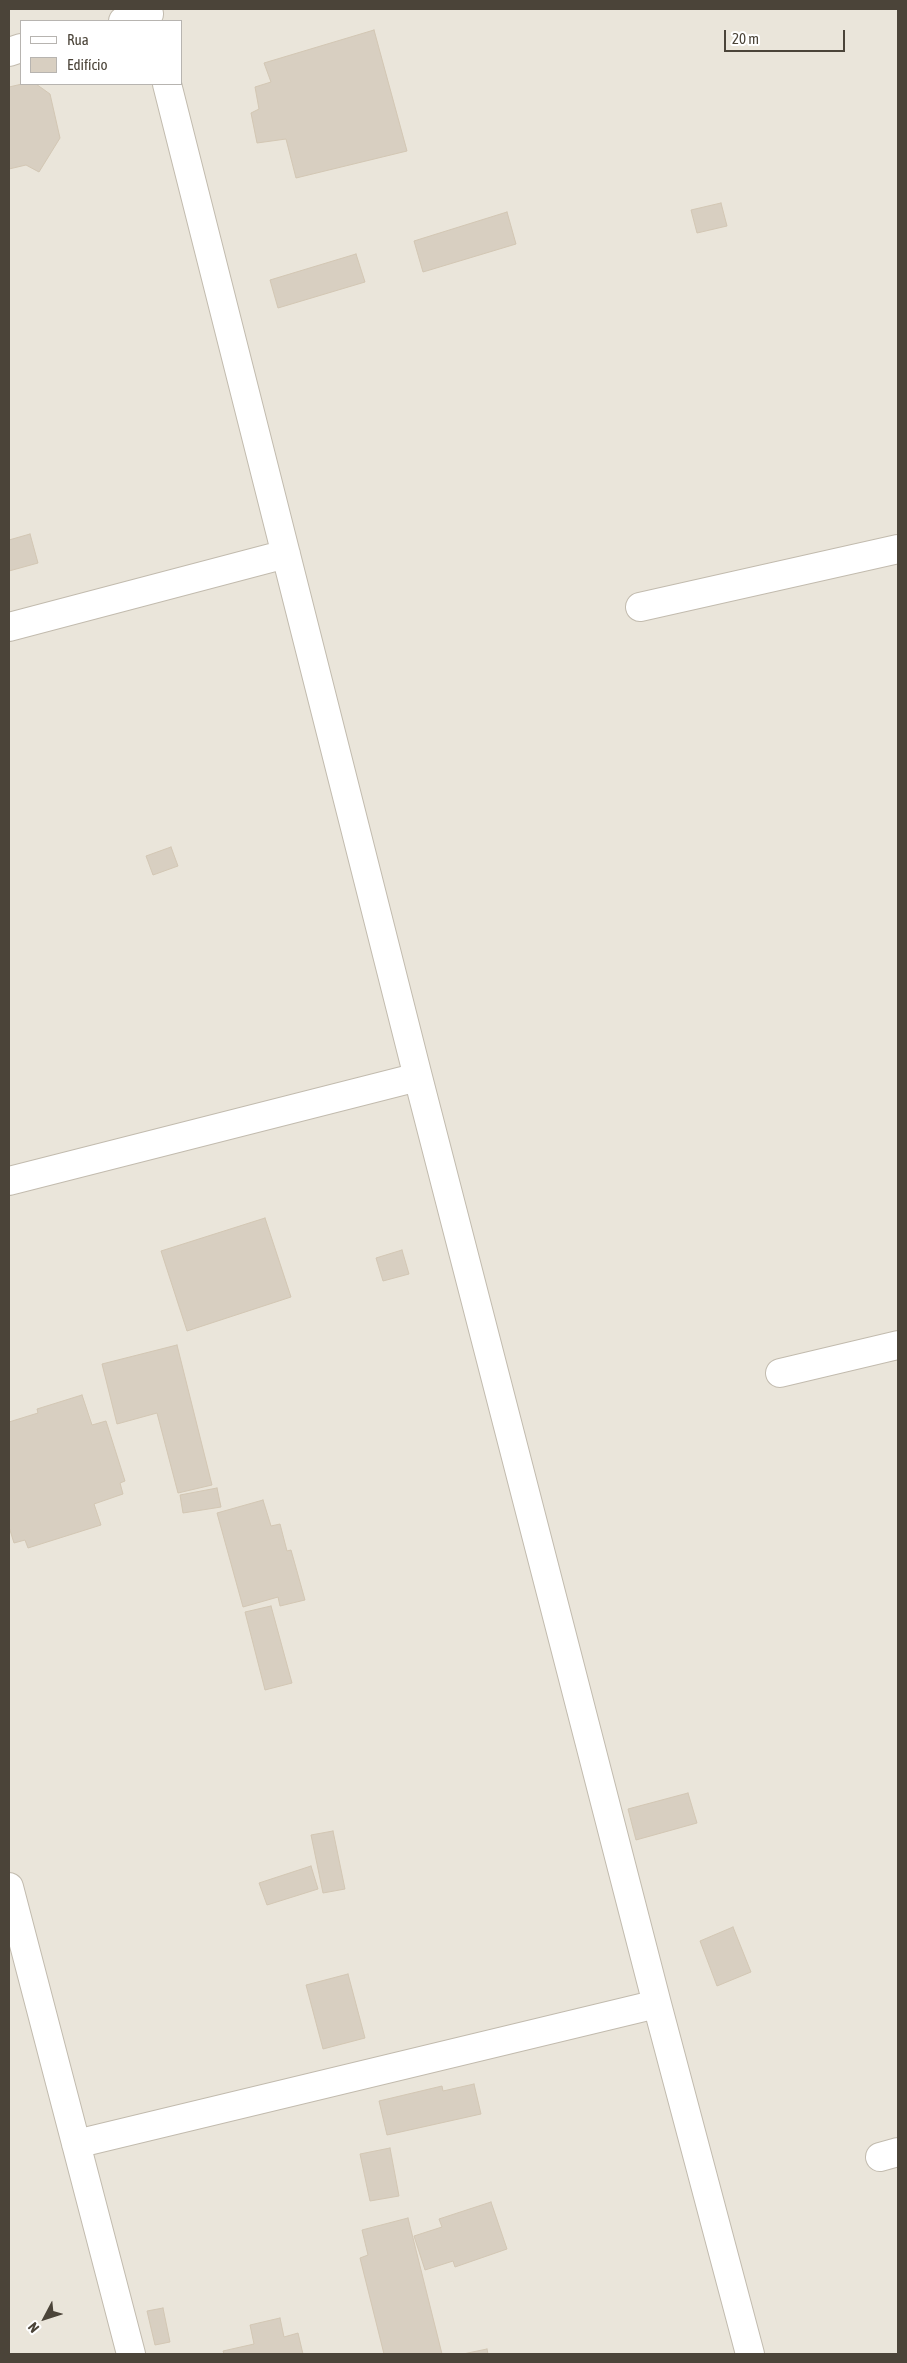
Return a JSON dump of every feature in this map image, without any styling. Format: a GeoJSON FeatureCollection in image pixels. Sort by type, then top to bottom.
{"type":"FeatureCollection","features":[{"type":"Feature","properties":{"kind":"street"},"geometry":{"type":"LineString","coordinates":[[127,20],[149,15]]}},
{"type":"Feature","properties":{"kind":"street"},"geometry":{"type":"LineString","coordinates":[[167,85],[418,1077],[657,2004],[750,2354]]}},
{"type":"Feature","properties":{"kind":"street"},"geometry":{"type":"LineString","coordinates":[[640,607],[898,549]]}},
{"type":"Feature","properties":{"kind":"street"},"geometry":{"type":"LineString","coordinates":[[9,627],[286,554]]}},
{"type":"Feature","properties":{"kind":"street"},"geometry":{"type":"LineString","coordinates":[[9,1180],[418,1077]]}},
{"type":"Feature","properties":{"kind":"street"},"geometry":{"type":"LineString","coordinates":[[780,1373],[898,1345]]}},
{"type":"Feature","properties":{"kind":"street"},"geometry":{"type":"LineString","coordinates":[[9,1886],[131,2354]]}},
{"type":"Feature","properties":{"kind":"street"},"geometry":{"type":"LineString","coordinates":[[76,2144],[657,2004]]}},
{"type":"Feature","properties":{"kind":"shaded area"},"geometry":{"type":"Polygon","coordinates":[[[9,9],[898,9],[898,2354],[9,2354],[9,9]]]}},
{"type":"Feature","properties":{"kind":"building"},"geometry":{"type":"Polygon","coordinates":[[[374,30],[407,151],[296,178],[286,139],[257,143],[251,113],[259,109],[255,87],[271,82],[264,63],[374,30]]]}},
{"type":"Feature","properties":{"kind":"building"},"geometry":{"type":"Polygon","coordinates":[[[20,84],[37,85],[50,94],[60,138],[39,172],[26,165],[9,169],[9,87],[20,84]]]}},
{"type":"Feature","properties":{"kind":"building"},"geometry":{"type":"Polygon","coordinates":[[[721,203],[727,226],[697,233],[691,210],[721,203]]]}},
{"type":"Feature","properties":{"kind":"building"},"geometry":{"type":"Polygon","coordinates":[[[507,212],[516,244],[423,272],[414,241],[507,212]]]}},
{"type":"Feature","properties":{"kind":"building"},"geometry":{"type":"Polygon","coordinates":[[[356,254],[365,282],[278,308],[270,280],[356,254]]]}},
{"type":"Feature","properties":{"kind":"building"},"geometry":{"type":"Polygon","coordinates":[[[30,534],[38,563],[9,571],[9,540],[30,534]]]}},
{"type":"Feature","properties":{"kind":"building"},"geometry":{"type":"Polygon","coordinates":[[[171,847],[178,866],[153,875],[146,856],[171,847]]]}},
{"type":"Feature","properties":{"kind":"building"},"geometry":{"type":"Polygon","coordinates":[[[265,1218],[291,1297],[187,1331],[161,1251],[265,1218]]]}},
{"type":"Feature","properties":{"kind":"building"},"geometry":{"type":"Polygon","coordinates":[[[402,1250],[409,1274],[383,1281],[376,1258],[402,1250]]]}},
{"type":"Feature","properties":{"kind":"building"},"geometry":{"type":"Polygon","coordinates":[[[177,1345],[212,1485],[178,1493],[157,1413],[117,1424],[102,1364],[177,1345]]]}},
{"type":"Feature","properties":{"kind":"building"},"geometry":{"type":"Polygon","coordinates":[[[82,1395],[92,1425],[106,1421],[125,1481],[120,1483],[123,1494],[94,1504],[101,1525],[28,1548],[25,1540],[14,1543],[9,1527],[9,1422],[38,1413],[37,1409],[82,1395]]]}},
{"type":"Feature","properties":{"kind":"building"},"geometry":{"type":"Polygon","coordinates":[[[217,1488],[221,1507],[183,1513],[180,1495],[217,1488]]]}},
{"type":"Feature","properties":{"kind":"building"},"geometry":{"type":"Polygon","coordinates":[[[263,1500],[271,1526],[280,1524],[287,1551],[291,1550],[305,1600],[280,1606],[278,1597],[243,1607],[217,1513],[263,1500]]]}},
{"type":"Feature","properties":{"kind":"building"},"geometry":{"type":"Polygon","coordinates":[[[271,1606],[292,1683],[265,1690],[245,1612],[271,1606]]]}},
{"type":"Feature","properties":{"kind":"building"},"geometry":{"type":"Polygon","coordinates":[[[688,1793],[697,1823],[636,1840],[628,1809],[688,1793]]]}},
{"type":"Feature","properties":{"kind":"building"},"geometry":{"type":"Polygon","coordinates":[[[333,1831],[345,1889],[323,1893],[311,1835],[333,1831]]]}},
{"type":"Feature","properties":{"kind":"building"},"geometry":{"type":"Polygon","coordinates":[[[311,1866],[318,1889],[267,1905],[259,1883],[311,1866]]]}},
{"type":"Feature","properties":{"kind":"building"},"geometry":{"type":"Polygon","coordinates":[[[733,1927],[751,1972],[717,1986],[700,1941],[733,1927]]]}},
{"type":"Feature","properties":{"kind":"building"},"geometry":{"type":"Polygon","coordinates":[[[348,1974],[365,2038],[323,2049],[306,1985],[348,1974]]]}},
{"type":"Feature","properties":{"kind":"building"},"geometry":{"type":"Polygon","coordinates":[[[474,2084],[481,2114],[387,2135],[379,2101],[442,2086],[443,2091],[474,2084]]]}},
{"type":"Feature","properties":{"kind":"building"},"geometry":{"type":"Polygon","coordinates":[[[390,2148],[399,2196],[370,2201],[360,2154],[390,2148]]]}},
{"type":"Feature","properties":{"kind":"building"},"geometry":{"type":"Polygon","coordinates":[[[491,2202],[507,2249],[455,2267],[453,2261],[425,2270],[414,2236],[442,2227],[439,2219],[491,2202]]]}},
{"type":"Feature","properties":{"kind":"building"},"geometry":{"type":"Polygon","coordinates":[[[408,2218],[442,2354],[384,2354],[360,2258],[368,2255],[362,2230],[408,2218]]]}},
{"type":"Feature","properties":{"kind":"building"},"geometry":{"type":"Polygon","coordinates":[[[163,2308],[170,2342],[155,2345],[147,2311],[163,2308]]]}},
{"type":"Feature","properties":{"kind":"building"},"geometry":{"type":"Polygon","coordinates":[[[280,2318],[284,2337],[298,2333],[303,2354],[224,2354],[223,2351],[254,2344],[250,2325],[280,2318]]]}},
{"type":"Feature","properties":{"kind":"building"},"geometry":{"type":"Polygon","coordinates":[[[487,2349],[488,2354],[463,2354],[487,2349]]]}}]}
